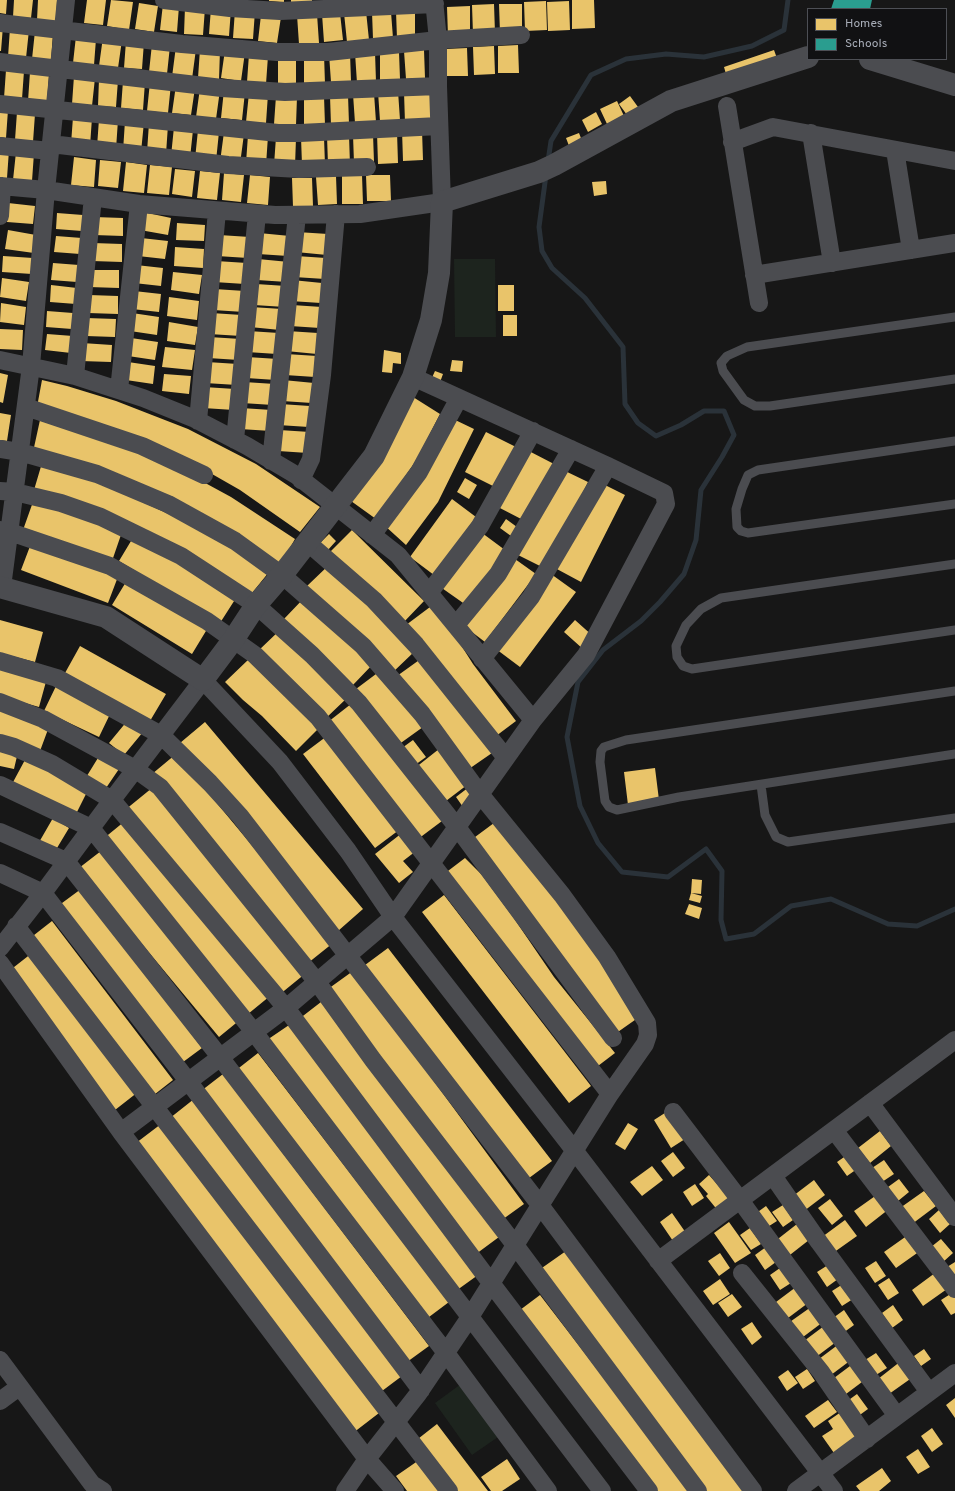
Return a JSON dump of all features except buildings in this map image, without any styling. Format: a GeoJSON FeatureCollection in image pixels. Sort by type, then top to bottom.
{"type":"FeatureCollection","features":[{"type":"Feature","properties":{"kind":"street"},"geometry":{"type":"LineString","coordinates":[[66,0],[46,190],[31,366],[20,452],[7,491],[1,587],[106,617],[203,680],[280,762],[348,851],[393,917],[574,1150],[834,1491]]}},
{"type":"Feature","properties":{"kind":"street"},"geometry":{"type":"LineString","coordinates":[[0,948],[43,894],[66,861],[233,640],[256,605],[282,575],[374,456],[413,377],[431,320],[439,273],[442,202],[438,40],[435,2],[280,11],[230,8],[164,0]]}},
{"type":"Feature","properties":{"kind":"street"},"geometry":{"type":"LineString","coordinates":[[0,23],[182,44],[277,52],[328,52],[438,40],[521,35]]}},
{"type":"Feature","properties":{"kind":"street"},"geometry":{"type":"LineString","coordinates":[[0,216],[1,186],[46,190],[139,204],[275,216],[360,214],[442,202],[546,168],[671,100],[807,57]]}},
{"type":"Feature","properties":{"kind":"street"},"geometry":{"type":"LineString","coordinates":[[873,60],[955,86]]}},
{"type":"Feature","properties":{"kind":"street"},"geometry":{"type":"LineString","coordinates":[[0,62],[222,88],[285,92],[438,86]]}},
{"type":"Feature","properties":{"kind":"street"},"geometry":{"type":"LineString","coordinates":[[0,104],[278,133],[439,126]]}},
{"type":"Feature","properties":{"kind":"street"},"geometry":{"type":"LineString","coordinates":[[726,106],[759,303]]}},
{"type":"Feature","properties":{"kind":"street"},"geometry":{"type":"LineString","coordinates":[[732,142],[773,126],[955,161]]}},
{"type":"Feature","properties":{"kind":"street"},"geometry":{"type":"LineString","coordinates":[[811,133],[832,263]]}},
{"type":"Feature","properties":{"kind":"street"},"geometry":{"type":"LineString","coordinates":[[0,146],[51,148],[228,165],[298,169],[368,167]]}},
{"type":"Feature","properties":{"kind":"street"},"geometry":{"type":"LineString","coordinates":[[895,150],[911,250]]}},
{"type":"Feature","properties":{"kind":"street"},"geometry":{"type":"LineString","coordinates":[[76,376],[93,197]]}},
{"type":"Feature","properties":{"kind":"street"},"geometry":{"type":"LineString","coordinates":[[119,390],[139,204]]}},
{"type":"Feature","properties":{"kind":"street"},"geometry":{"type":"LineString","coordinates":[[198,421],[217,211]]}},
{"type":"Feature","properties":{"kind":"street"},"geometry":{"type":"LineString","coordinates":[[235,440],[257,214]]}},
{"type":"Feature","properties":{"kind":"street"},"geometry":{"type":"LineString","coordinates":[[301,480],[311,459],[322,375],[336,214]]}},
{"type":"Feature","properties":{"kind":"street"},"geometry":{"type":"LineString","coordinates":[[271,461],[297,215]]}},
{"type":"Feature","properties":{"kind":"street"},"geometry":{"type":"LineString","coordinates":[[754,275],[955,243]]}},
{"type":"Feature","properties":{"kind":"street"},"geometry":{"type":"LineString","coordinates":[[0,360],[76,376],[143,398],[198,421],[235,440],[301,480],[398,555],[533,720]]}},
{"type":"Feature","properties":{"kind":"street"},"geometry":{"type":"LineString","coordinates":[[121,1132],[286,1008],[393,917],[533,720],[586,655],[666,504],[664,493],[533,431],[413,377]]}},
{"type":"Feature","properties":{"kind":"street"},"geometry":{"type":"LineString","coordinates":[[372,535],[419,472],[458,398]]}},
{"type":"Feature","properties":{"kind":"street"},"geometry":{"type":"LineString","coordinates":[[26,407],[142,446],[204,475]]}},
{"type":"Feature","properties":{"kind":"street"},"geometry":{"type":"LineString","coordinates":[[429,593],[480,526],[533,431]]}},
{"type":"Feature","properties":{"kind":"street"},"geometry":{"type":"LineString","coordinates":[[0,449],[20,452],[97,474],[168,504],[235,541],[282,575],[363,646],[422,714],[480,794],[562,895],[607,957],[646,1022],[648,1035],[645,1044],[610,1094],[574,1150],[470,1317],[420,1390],[367,1458],[345,1491]]}},
{"type":"Feature","properties":{"kind":"street"},"geometry":{"type":"LineString","coordinates":[[456,625],[498,574],[571,449]]}},
{"type":"Feature","properties":{"kind":"street"},"geometry":{"type":"LineString","coordinates":[[482,659],[531,597],[608,466]]}},
{"type":"Feature","properties":{"kind":"street"},"geometry":{"type":"LineString","coordinates":[[7,491],[62,502],[101,517],[181,556],[256,605],[312,655],[359,703],[457,827],[613,1038]]}},
{"type":"Feature","properties":{"kind":"street"},"geometry":{"type":"LineString","coordinates":[[5,531],[110,566],[207,621],[255,654],[318,717],[610,1094]]}},
{"type":"Feature","properties":{"kind":"street"},"geometry":{"type":"LineString","coordinates":[[307,542],[374,600],[416,645],[506,758]]}},
{"type":"Feature","properties":{"kind":"street"},"geometry":{"type":"LineString","coordinates":[[0,661],[57,678],[161,736],[210,783],[240,816],[540,1205],[753,1491]]}},
{"type":"Feature","properties":{"kind":"street"},"geometry":{"type":"LineString","coordinates":[[0,702],[43,719],[135,769],[160,787],[317,982],[373,1060],[515,1246],[698,1491]]}},
{"type":"Feature","properties":{"kind":"street"},"geometry":{"type":"LineString","coordinates":[[0,743],[14,747],[52,764],[112,800],[286,1008],[491,1283],[649,1491]]}},
{"type":"Feature","properties":{"kind":"street"},"geometry":{"type":"LineString","coordinates":[[0,785],[91,828],[254,1032],[602,1491]]}},
{"type":"Feature","properties":{"kind":"street"},"geometry":{"type":"LineString","coordinates":[[0,832],[66,861],[220,1057],[446,1353],[548,1491]]}},
{"type":"Feature","properties":{"kind":"street"},"geometry":{"type":"LineString","coordinates":[[0,873],[43,894],[188,1081],[420,1390]]}},
{"type":"Feature","properties":{"kind":"street"},"geometry":{"type":"LineString","coordinates":[[16,926],[449,1491]]}},
{"type":"Feature","properties":{"kind":"street"},"geometry":{"type":"LineString","coordinates":[[0,963],[121,1132],[367,1458],[395,1491]]}},
{"type":"Feature","properties":{"kind":"street"},"geometry":{"type":"LineString","coordinates":[[658,1261],[955,1040]]}},
{"type":"Feature","properties":{"kind":"street"},"geometry":{"type":"LineString","coordinates":[[870,1104],[955,1217]]}},
{"type":"Feature","properties":{"kind":"street"},"geometry":{"type":"LineString","coordinates":[[673,1112],[740,1200],[897,1416]]}},
{"type":"Feature","properties":{"kind":"street"},"geometry":{"type":"LineString","coordinates":[[834,1130],[955,1289]]}},
{"type":"Feature","properties":{"kind":"street"},"geometry":{"type":"LineString","coordinates":[[773,1176],[929,1392]]}},
{"type":"Feature","properties":{"kind":"street"},"geometry":{"type":"LineString","coordinates":[[742,1273],[821,1372],[867,1439]]}},
{"type":"Feature","properties":{"kind":"street"},"geometry":{"type":"LineString","coordinates":[[0,1360],[92,1484],[103,1491]]}},
{"type":"Feature","properties":{"kind":"street"},"geometry":{"type":"LineString","coordinates":[[796,1491],[955,1373]]}},
{"type":"Feature","properties":{"kind":"street"},"geometry":{"type":"LineString","coordinates":[[0,1401],[19,1387]]}},
{"type":"Feature","properties":{"kind":"lane"},"geometry":{"type":"LineString","coordinates":[[955,317],[747,347],[727,356],[721,363],[723,371],[744,400],[755,406],[770,406],[955,379]]}},
{"type":"Feature","properties":{"kind":"lane"},"geometry":{"type":"LineString","coordinates":[[955,441],[758,470],[748,475],[742,489],[736,509],[737,527],[741,531],[748,534],[955,504]]}},
{"type":"Feature","properties":{"kind":"lane"},"geometry":{"type":"LineString","coordinates":[[955,564],[721,598],[701,609],[686,626],[676,646],[677,657],[683,666],[692,669],[955,630]]}},
{"type":"Feature","properties":{"kind":"lane"},"geometry":{"type":"LineString","coordinates":[[955,691],[626,740],[604,747],[601,751],[600,762],[605,801],[609,807],[617,810],[679,797],[955,754]]}},
{"type":"Feature","properties":{"kind":"lane"},"geometry":{"type":"LineString","coordinates":[[761,785],[765,815],[776,837],[788,842],[955,818]]}},
{"type":"Feature","properties":{"kind":"shaded area"},"geometry":{"type":"Polygon","coordinates":[[[454,259],[495,259],[496,337],[455,337],[454,259]]]}},
{"type":"Feature","properties":{"kind":"shaded area"},"geometry":{"type":"Polygon","coordinates":[[[461,1384],[498,1437],[472,1455],[435,1403],[461,1384]]]}},
{"type":"Feature","properties":{"kind":"waterway"},"geometry":{"type":"LineString","coordinates":[[548,161],[551,141],[591,75],[626,59],[666,54],[704,57],[752,46],[784,30],[788,0]]}},
{"type":"Feature","properties":{"kind":"waterway"},"geometry":{"type":"LineString","coordinates":[[546,175],[539,227],[542,251],[552,268],[585,298],[623,347],[625,404],[638,423],[656,436],[681,425],[704,411],[724,411],[734,435],[701,490],[696,540],[684,574],[641,621],[603,650],[578,682],[567,737],[580,806],[598,843],[622,872],[668,877],[706,849],[722,871],[721,920],[726,939],[754,934],[791,906],[831,899],[888,924],[917,926],[955,909]]}}]}
